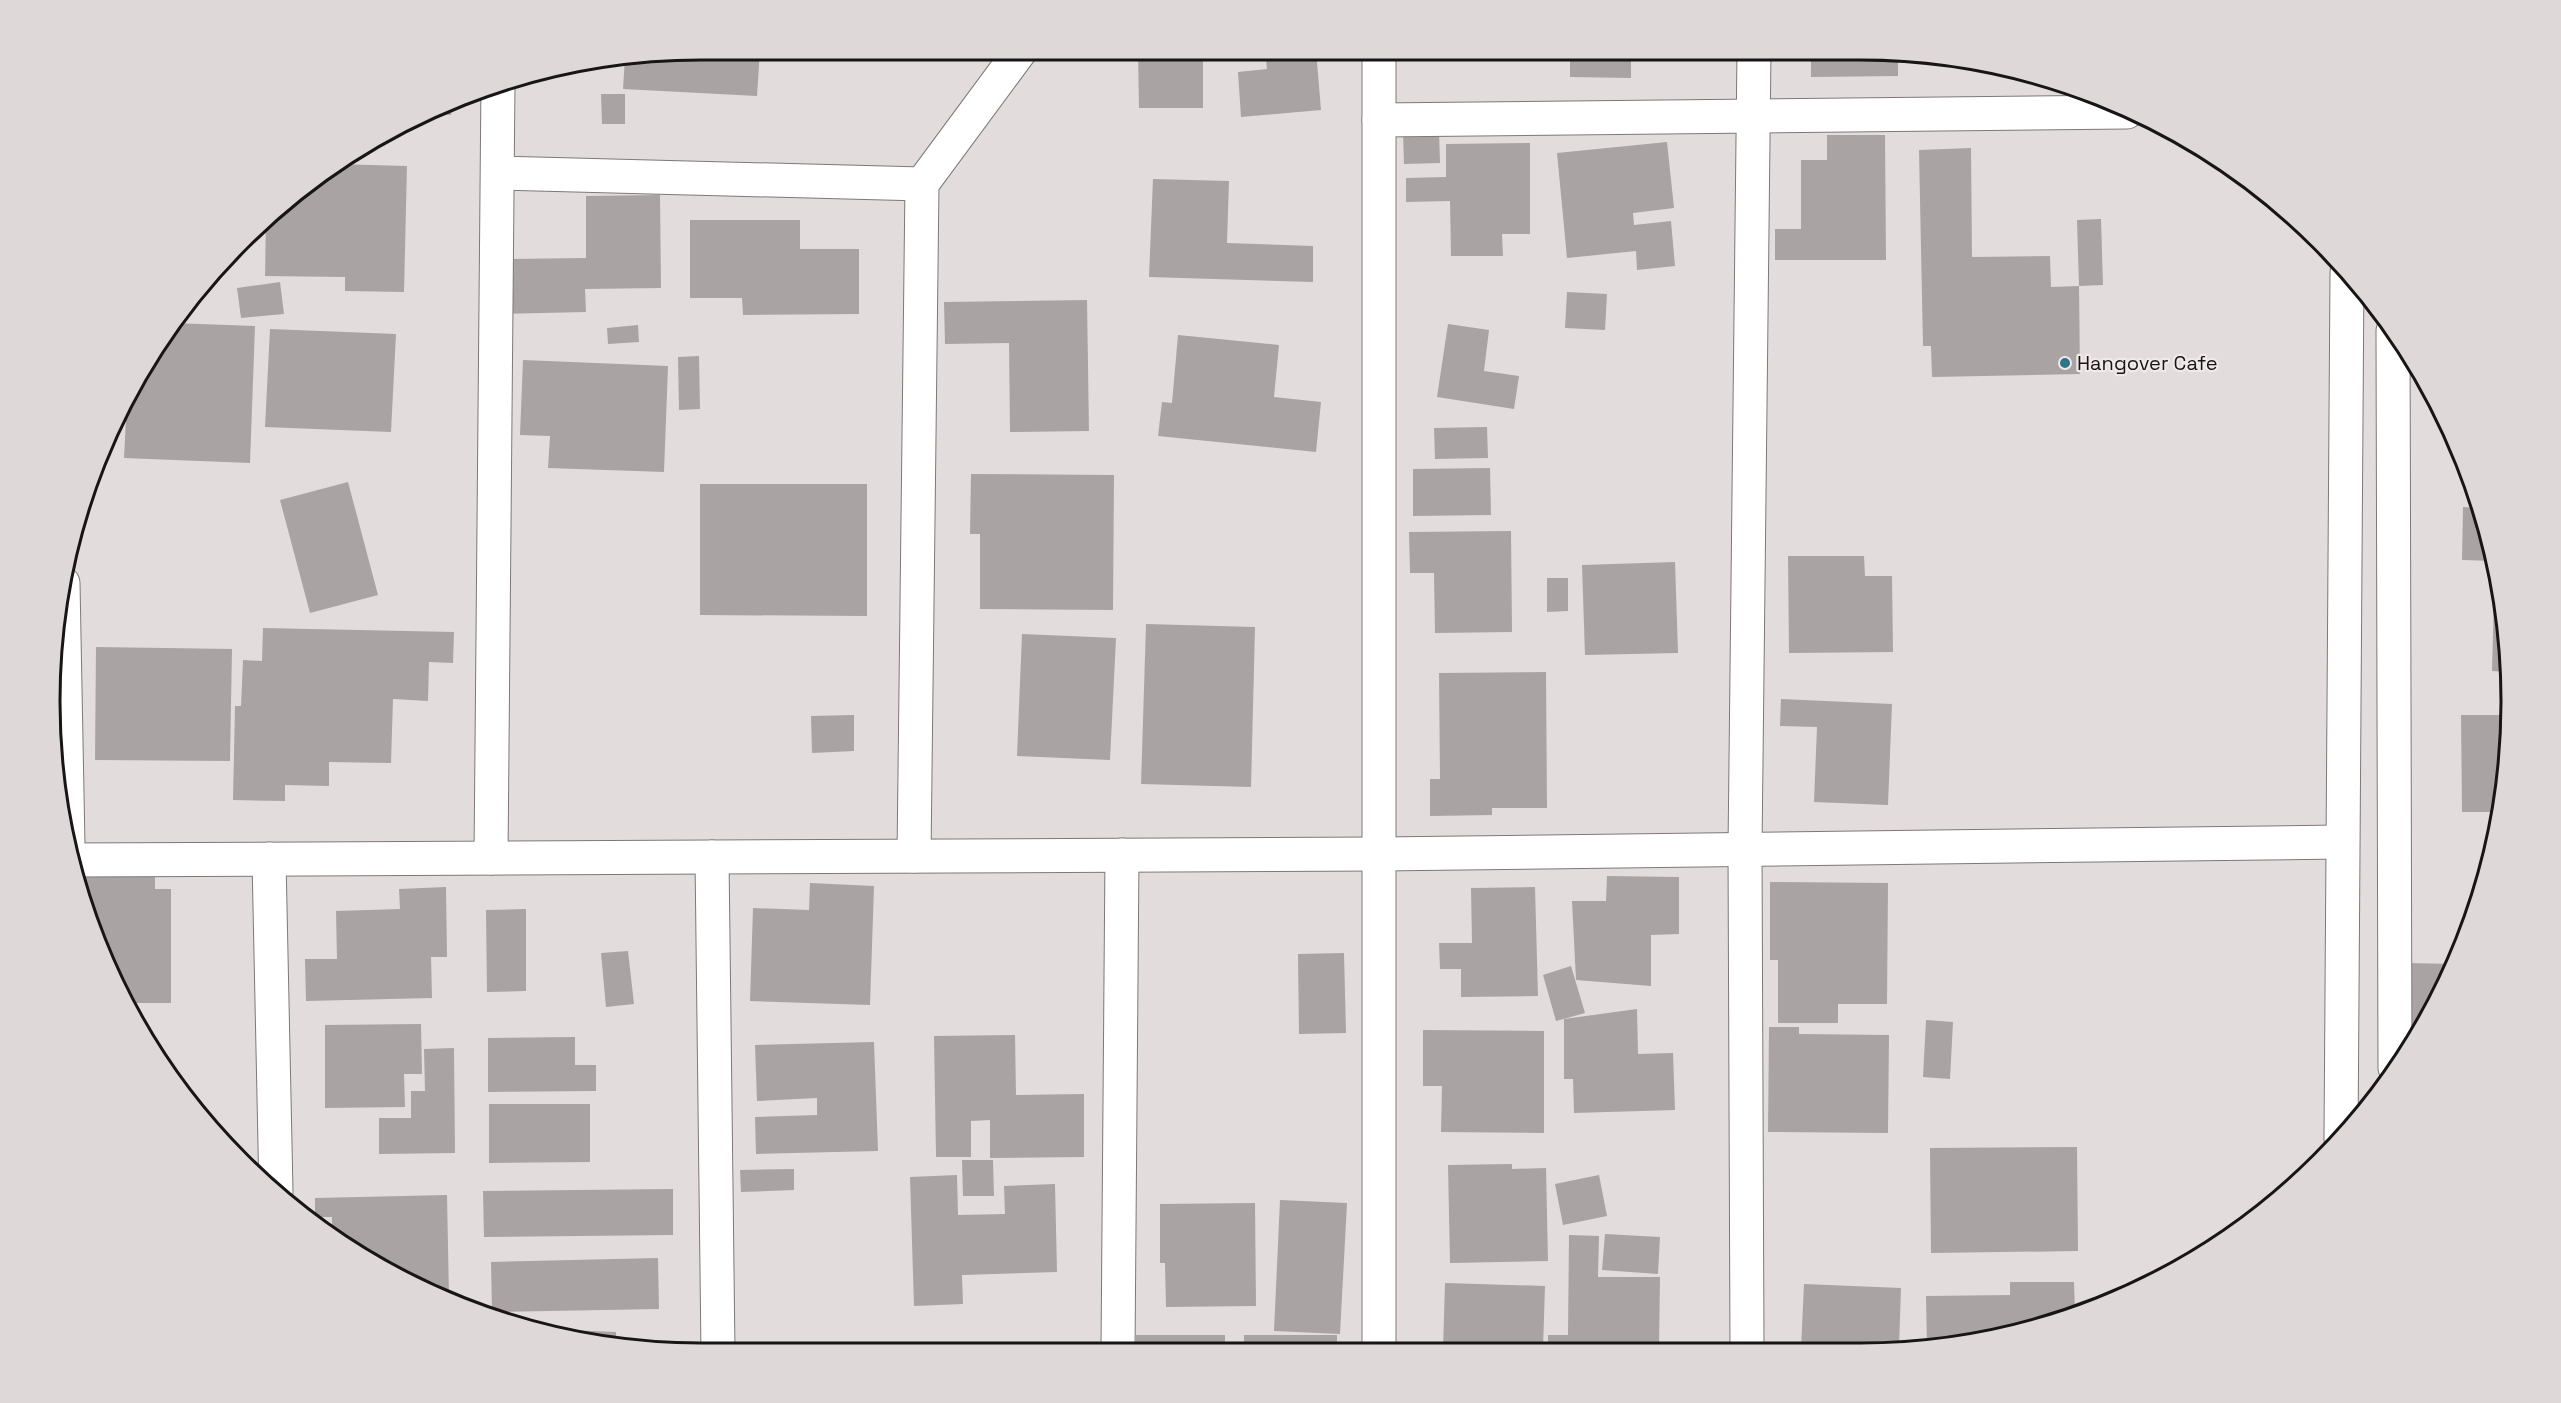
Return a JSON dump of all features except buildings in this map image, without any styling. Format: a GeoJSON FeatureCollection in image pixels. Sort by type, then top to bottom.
{"type":"FeatureCollection","features":[{"type":"Feature","properties":{"kind":"street"},"geometry":{"type":"LineString","coordinates":[[914,856],[922,184],[1014,60]]}},
{"type":"Feature","properties":{"kind":"street"},"geometry":{"type":"LineString","coordinates":[[1379,60],[1379,1343]]}},
{"type":"Feature","properties":{"kind":"street"},"geometry":{"type":"LineString","coordinates":[[1747,1343],[1745,849],[1754,60]]}},
{"type":"Feature","properties":{"kind":"street"},"geometry":{"type":"LineString","coordinates":[[491,858],[498,93]]}},
{"type":"Feature","properties":{"kind":"street"},"geometry":{"type":"LineString","coordinates":[[1379,120],[1754,118],[2112,112]]}},
{"type":"Feature","properties":{"kind":"street"},"geometry":{"type":"LineString","coordinates":[[498,173],[922,184]]}},
{"type":"Feature","properties":{"kind":"street"},"geometry":{"type":"LineString","coordinates":[[2341,1125],[2347,285]]}},
{"type":"Feature","properties":{"kind":"street"},"geometry":{"type":"LineString","coordinates":[[2393,345],[2395,1055]]}},
{"type":"Feature","properties":{"kind":"street"},"geometry":{"type":"LineString","coordinates":[[64,630],[67,797]]}},
{"type":"Feature","properties":{"kind":"street"},"geometry":{"type":"LineString","coordinates":[[80,861],[1380,854],[2342,842]]}},
{"type":"Feature","properties":{"kind":"street"},"geometry":{"type":"LineString","coordinates":[[1118,1343],[1122,855]]}},
{"type":"Feature","properties":{"kind":"street"},"geometry":{"type":"LineString","coordinates":[[712,857],[718,1343]]}},
{"type":"Feature","properties":{"kind":"street"},"geometry":{"type":"LineString","coordinates":[[269,860],[276,1181]]}},
{"type":"Feature","properties":{"kind":"place","name":"Hangover Cafe"},"geometry":{"type":"Point","coordinates":[2065,363]}}]}
